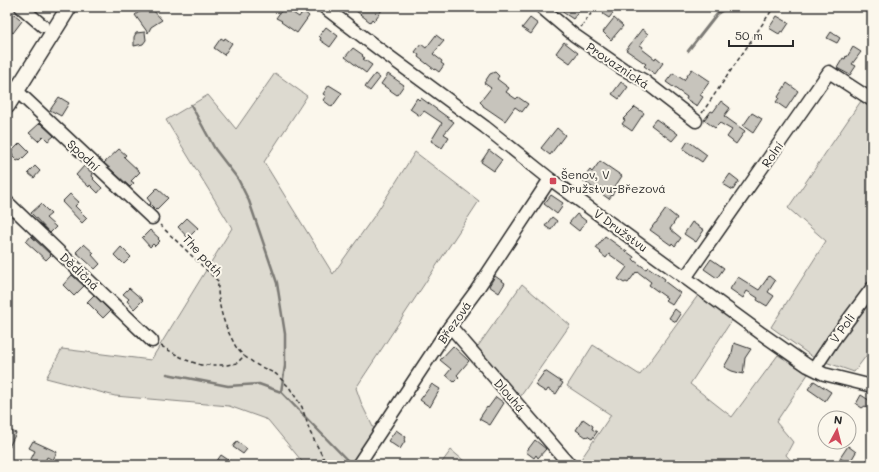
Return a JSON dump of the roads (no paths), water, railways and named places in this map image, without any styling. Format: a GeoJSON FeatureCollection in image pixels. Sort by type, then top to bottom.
{"type":"FeatureCollection","features":[{"type":"Feature","properties":{"kind":"main road"},"geometry":{"type":"LineString","coordinates":[[11,95],[69,7]]}},
{"type":"Feature","properties":{"kind":"street"},"geometry":{"type":"LineString","coordinates":[[21,7],[42,26]]}},
{"type":"Feature","properties":{"kind":"street","name":"V Družstvu"},"geometry":{"type":"LineString","coordinates":[[324,7],[485,127],[550,179],[808,366],[824,374],[872,386]]}},
{"type":"Feature","properties":{"kind":"street","name":"Provaznická"},"geometry":{"type":"LineString","coordinates":[[541,7],[574,35],[623,69],[643,80],[696,121]]}},
{"type":"Feature","properties":{"kind":"street","name":"Rolní"},"geometry":{"type":"LineString","coordinates":[[685,278],[829,72],[872,100]]}},
{"type":"Feature","properties":{"kind":"street","name":"Spodní"},"geometry":{"type":"LineString","coordinates":[[11,95],[152,218]]}},
{"type":"Feature","properties":{"kind":"street","name":"Březová"},"geometry":{"type":"LineString","coordinates":[[358,465],[550,179]]}},
{"type":"Feature","properties":{"kind":"street","name":"Dědičná"},"geometry":{"type":"LineString","coordinates":[[7,202],[152,341]]}},
{"type":"Feature","properties":{"kind":"street","name":"V Poli"},"geometry":{"type":"LineString","coordinates":[[814,369],[834,339],[872,288]]}},
{"type":"Feature","properties":{"kind":"street","name":"Dlouhá"},"geometry":{"type":"LineString","coordinates":[[450,326],[570,465]]}},
{"type":"Feature","properties":{"kind":"waterway"},"geometry":{"type":"LineString","coordinates":[[688,51],[717,14],[728,7]]}},
{"type":"Feature","properties":{"kind":"waterway"},"geometry":{"type":"LineString","coordinates":[[191,105],[215,149],[238,179],[249,201],[277,283],[285,334],[285,366],[281,392],[352,465]]}},
{"type":"Feature","properties":{"kind":"waterway"},"geometry":{"type":"LineString","coordinates":[[167,374],[228,386],[259,384],[281,392]]}},
{"type":"Feature","properties":{"kind":"place","name":"Šenov, V Družstvu-Březová"},"geometry":{"type":"Point","coordinates":[553,181]}}]}
